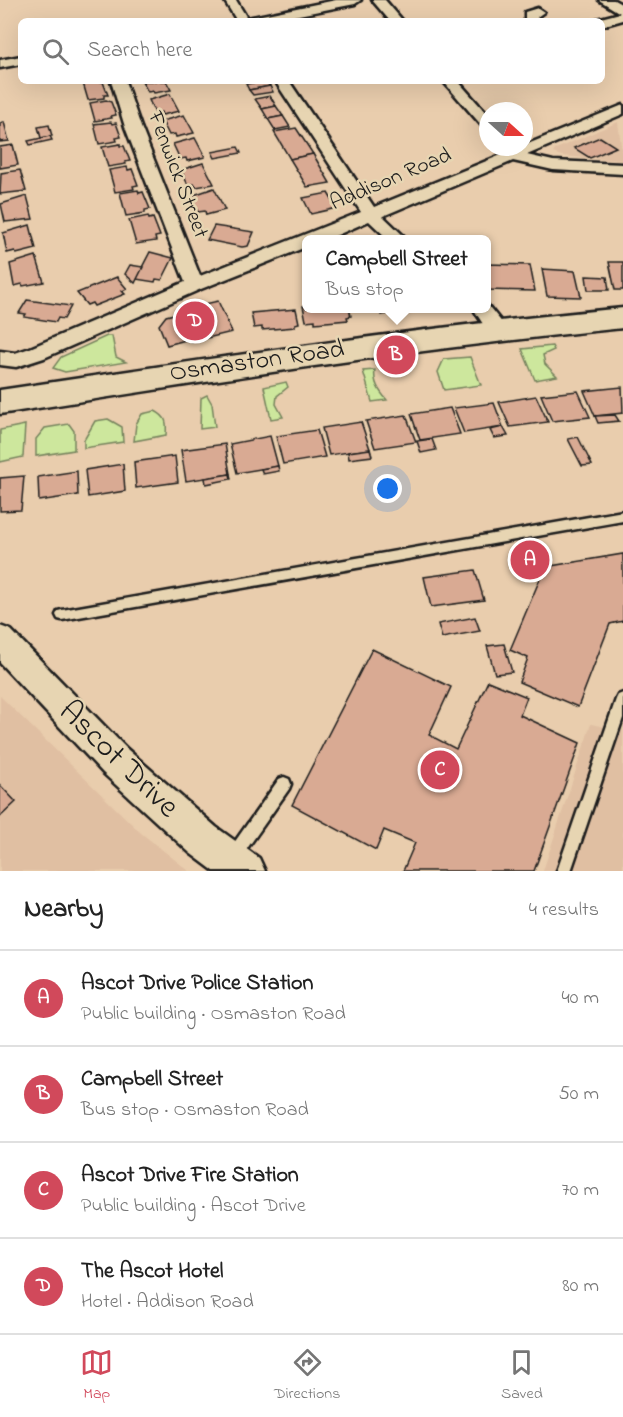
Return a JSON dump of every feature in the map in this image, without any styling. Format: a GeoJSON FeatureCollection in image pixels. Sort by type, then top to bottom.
{"type":"FeatureCollection","features":[{"type":"Feature","properties":{"kind":"main road","name":"Osmaston Road"},"geometry":{"type":"LineString","coordinates":[[0,402],[491,319],[623,318]]}},
{"type":"Feature","properties":{"kind":"street"},"geometry":{"type":"LineString","coordinates":[[230,0],[241,18]]}},
{"type":"Feature","properties":{"kind":"street"},"geometry":{"type":"LineString","coordinates":[[264,18],[354,0]]}},
{"type":"Feature","properties":{"kind":"street"},"geometry":{"type":"LineString","coordinates":[[378,0],[394,18]]}},
{"type":"Feature","properties":{"kind":"street"},"geometry":{"type":"LineString","coordinates":[[605,0],[623,10]]}},
{"type":"Feature","properties":{"kind":"street"},"geometry":{"type":"LineString","coordinates":[[605,21],[623,16]]}},
{"type":"Feature","properties":{"kind":"street"},"geometry":{"type":"LineString","coordinates":[[0,64],[18,61]]}},
{"type":"Feature","properties":{"kind":"street","name":"Fenwick Street"},"geometry":{"type":"LineString","coordinates":[[119,84],[133,127],[195,285]]}},
{"type":"Feature","properties":{"kind":"street"},"geometry":{"type":"LineString","coordinates":[[284,84],[332,159],[372,215],[394,235]]}},
{"type":"Feature","properties":{"kind":"street"},"geometry":{"type":"LineString","coordinates":[[453,84],[479,114]]}},
{"type":"Feature","properties":{"kind":"street","name":"Addison Road"},"geometry":{"type":"LineString","coordinates":[[533,144],[623,110]]}},
{"type":"Feature","properties":{"kind":"street","name":"Addison Road"},"geometry":{"type":"LineString","coordinates":[[321,235],[372,215],[505,156]]}},
{"type":"Feature","properties":{"kind":"street"},"geometry":{"type":"LineString","coordinates":[[520,156],[522,159],[555,165],[623,169]]}},
{"type":"Feature","properties":{"kind":"street","name":"Addison Road"},"geometry":{"type":"LineString","coordinates":[[2,359],[16,360],[37,353],[195,285],[302,242]]}},
{"type":"Feature","properties":{"kind":"street","name":"Ascot Drive"},"geometry":{"type":"LineString","coordinates":[[5,654],[115,761],[203,840],[237,866]]}},
{"type":"Feature","properties":{"kind":"lane"},"geometry":{"type":"LineString","coordinates":[[62,615],[623,516]]}},
{"type":"Feature","properties":{"kind":"lane"},"geometry":{"type":"LineString","coordinates":[[564,871],[623,699]]}},
{"type":"Feature","properties":{"kind":"lane"},"geometry":{"type":"LineString","coordinates":[[237,866],[284,784]]}},
{"type":"Feature","properties":{"kind":"shaded area"},"geometry":{"type":"Polygon","coordinates":[[[618,122],[623,161],[562,156],[553,153],[556,149],[618,122]]]}},
{"type":"Feature","properties":{"kind":"shaded area"},"geometry":{"type":"Polygon","coordinates":[[[0,696],[141,833],[189,871],[0,871],[0,696]]]}},
{"type":"Feature","properties":{"kind":"shaded area"},"geometry":{"type":"Polygon","coordinates":[[[591,724],[623,731],[623,871],[543,871],[591,724]]]}},
{"type":"Feature","properties":{"kind":"green space"},"geometry":{"type":"Polygon","coordinates":[[[107,336],[112,336],[116,357],[126,362],[65,372],[53,368],[61,357],[107,336]]]}},
{"type":"Feature","properties":{"kind":"green space"},"geometry":{"type":"Polygon","coordinates":[[[552,346],[554,350],[543,355],[545,364],[557,376],[535,380],[522,349],[552,346]]]}},
{"type":"Feature","properties":{"kind":"green space"},"geometry":{"type":"Polygon","coordinates":[[[470,357],[481,385],[444,390],[438,372],[444,359],[470,357]]]}},
{"type":"Feature","properties":{"kind":"green space"},"geometry":{"type":"Polygon","coordinates":[[[375,370],[377,386],[387,400],[372,402],[363,371],[375,370]]]}},
{"type":"Feature","properties":{"kind":"green space"},"geometry":{"type":"Polygon","coordinates":[[[286,382],[288,387],[277,396],[276,404],[283,417],[271,419],[264,387],[286,382]]]}},
{"type":"Feature","properties":{"kind":"green space"},"geometry":{"type":"Polygon","coordinates":[[[207,395],[212,404],[215,427],[200,429],[201,398],[207,395]]]}},
{"type":"Feature","properties":{"kind":"green space"},"geometry":{"type":"Polygon","coordinates":[[[155,411],[165,421],[166,435],[134,441],[136,424],[142,414],[155,411]]]}},
{"type":"Feature","properties":{"kind":"green space"},"geometry":{"type":"Polygon","coordinates":[[[108,419],[122,427],[123,442],[84,448],[84,440],[95,421],[108,419]]]}},
{"type":"Feature","properties":{"kind":"green space"},"geometry":{"type":"Polygon","coordinates":[[[69,424],[74,431],[74,450],[36,456],[36,439],[45,428],[69,424]]]}},
{"type":"Feature","properties":{"kind":"green space"},"geometry":{"type":"Polygon","coordinates":[[[25,425],[23,457],[0,462],[0,430],[25,425]]]}},
{"type":"Feature","properties":{"kind":"building"},"geometry":{"type":"Polygon","coordinates":[[[83,84],[104,84],[108,95],[104,95],[104,98],[88,100],[83,84]]]}},
{"type":"Feature","properties":{"kind":"building"},"geometry":{"type":"Polygon","coordinates":[[[144,84],[168,84],[171,90],[154,93],[153,91],[148,92],[144,84]]]}},
{"type":"Feature","properties":{"kind":"building"},"geometry":{"type":"Polygon","coordinates":[[[246,84],[269,84],[270,86],[249,90],[246,84]]]}},
{"type":"Feature","properties":{"kind":"building"},"geometry":{"type":"Polygon","coordinates":[[[270,86],[273,92],[253,95],[249,90],[270,86]]]}},
{"type":"Feature","properties":{"kind":"building"},"geometry":{"type":"Polygon","coordinates":[[[170,94],[179,111],[162,115],[161,112],[155,113],[149,100],[170,94]]]}},
{"type":"Feature","properties":{"kind":"building"},"geometry":{"type":"Polygon","coordinates":[[[270,96],[276,106],[262,109],[255,99],[270,96]]]}},
{"type":"Feature","properties":{"kind":"building"},"geometry":{"type":"Polygon","coordinates":[[[106,100],[111,102],[116,115],[95,121],[90,103],[106,100]]]}},
{"type":"Feature","properties":{"kind":"building"},"geometry":{"type":"Polygon","coordinates":[[[276,106],[283,116],[268,119],[262,109],[276,106]]]}},
{"type":"Feature","properties":{"kind":"building"},"geometry":{"type":"Polygon","coordinates":[[[184,115],[194,133],[176,137],[175,134],[169,135],[162,121],[184,115]]]}},
{"type":"Feature","properties":{"kind":"building"},"geometry":{"type":"Polygon","coordinates":[[[283,116],[290,127],[275,130],[268,119],[283,116]]]}},
{"type":"Feature","properties":{"kind":"building"},"geometry":{"type":"Polygon","coordinates":[[[4,122],[9,141],[0,142],[0,123],[4,122]]]}},
{"type":"Feature","properties":{"kind":"building"},"geometry":{"type":"Polygon","coordinates":[[[116,123],[121,137],[116,138],[117,141],[99,144],[94,124],[116,123]]]}},
{"type":"Feature","properties":{"kind":"building"},"geometry":{"type":"Polygon","coordinates":[[[49,125],[52,136],[41,138],[38,127],[49,125]]]}},
{"type":"Feature","properties":{"kind":"building"},"geometry":{"type":"Polygon","coordinates":[[[296,128],[313,154],[290,159],[274,132],[296,128]]]}},
{"type":"Feature","properties":{"kind":"building"},"geometry":{"type":"Polygon","coordinates":[[[50,136],[52,140],[30,145],[28,141],[50,136]]]}},
{"type":"Feature","properties":{"kind":"building"},"geometry":{"type":"Polygon","coordinates":[[[600,137],[616,147],[590,158],[574,148],[600,137]]]}},
{"type":"Feature","properties":{"kind":"building"},"geometry":{"type":"Polygon","coordinates":[[[195,138],[205,157],[187,161],[186,158],[180,159],[173,144],[195,138]]]}},
{"type":"Feature","properties":{"kind":"building"},"geometry":{"type":"Polygon","coordinates":[[[120,144],[124,146],[130,161],[125,162],[126,164],[108,167],[102,147],[120,144]]]}},
{"type":"Feature","properties":{"kind":"building"},"geometry":{"type":"Polygon","coordinates":[[[13,145],[18,165],[0,168],[0,147],[13,145]]]}},
{"type":"Feature","properties":{"kind":"building"},"geometry":{"type":"Polygon","coordinates":[[[238,147],[241,153],[215,158],[212,152],[238,147]]]}},
{"type":"Feature","properties":{"kind":"building"},"geometry":{"type":"Polygon","coordinates":[[[313,154],[330,183],[307,187],[290,159],[313,154]]]}},
{"type":"Feature","properties":{"kind":"building"},"geometry":{"type":"Polygon","coordinates":[[[203,163],[214,184],[196,187],[194,184],[188,185],[181,170],[203,163]]]}},
{"type":"Feature","properties":{"kind":"building"},"geometry":{"type":"Polygon","coordinates":[[[127,167],[128,170],[132,169],[138,185],[133,186],[134,189],[115,192],[109,170],[127,167]]]}},
{"type":"Feature","properties":{"kind":"building"},"geometry":{"type":"Polygon","coordinates":[[[20,170],[26,191],[0,194],[1,173],[20,170]]]}},
{"type":"Feature","properties":{"kind":"building"},"geometry":{"type":"Polygon","coordinates":[[[214,188],[225,210],[206,215],[205,211],[198,212],[191,196],[214,188]]]}},
{"type":"Feature","properties":{"kind":"building"},"geometry":{"type":"Polygon","coordinates":[[[138,190],[139,193],[143,192],[150,209],[145,210],[145,213],[126,216],[120,193],[138,190]]]}},
{"type":"Feature","properties":{"kind":"building"},"geometry":{"type":"Polygon","coordinates":[[[328,193],[337,208],[311,214],[303,198],[328,193]]]}},
{"type":"Feature","properties":{"kind":"building"},"geometry":{"type":"Polygon","coordinates":[[[27,196],[33,219],[5,222],[1,204],[27,196]]]}},
{"type":"Feature","properties":{"kind":"building"},"geometry":{"type":"Polygon","coordinates":[[[148,216],[149,219],[153,218],[160,236],[155,237],[156,241],[136,244],[129,220],[148,216]]]}},
{"type":"Feature","properties":{"kind":"building"},"geometry":{"type":"Polygon","coordinates":[[[30,225],[36,249],[16,254],[15,251],[7,253],[3,233],[30,225]]]}},
{"type":"Feature","properties":{"kind":"building"},"geometry":{"type":"Polygon","coordinates":[[[214,226],[254,232],[248,246],[242,247],[207,240],[214,226]]]}},
{"type":"Feature","properties":{"kind":"building"},"geometry":{"type":"Polygon","coordinates":[[[150,252],[173,258],[162,280],[156,279],[155,282],[136,279],[150,252]]]}},
{"type":"Feature","properties":{"kind":"building"},"geometry":{"type":"Polygon","coordinates":[[[36,256],[44,282],[14,286],[10,264],[36,256]]]}},
{"type":"Feature","properties":{"kind":"building"},"geometry":{"type":"Polygon","coordinates":[[[609,262],[623,262],[623,290],[615,290],[609,262]]]}},
{"type":"Feature","properties":{"kind":"building"},"geometry":{"type":"Polygon","coordinates":[[[491,264],[530,265],[535,291],[491,290],[491,264]]]}},
{"type":"Feature","properties":{"kind":"building"},"geometry":{"type":"Polygon","coordinates":[[[130,265],[143,267],[135,283],[125,274],[130,265]]]}},
{"type":"Feature","properties":{"kind":"building"},"geometry":{"type":"Polygon","coordinates":[[[542,269],[575,271],[581,297],[547,296],[542,269]]]}},
{"type":"Feature","properties":{"kind":"building"},"geometry":{"type":"Polygon","coordinates":[[[586,276],[607,277],[609,290],[588,290],[586,276]]]}},
{"type":"Feature","properties":{"kind":"building"},"geometry":{"type":"Polygon","coordinates":[[[117,277],[127,289],[122,291],[125,294],[94,306],[92,303],[87,305],[77,293],[117,277]]]}},
{"type":"Feature","properties":{"kind":"building"},"geometry":{"type":"Polygon","coordinates":[[[27,300],[71,306],[64,319],[58,318],[56,322],[24,317],[26,314],[19,313],[27,300]]]}},
{"type":"Feature","properties":{"kind":"building"},"geometry":{"type":"Polygon","coordinates":[[[218,301],[232,332],[167,345],[159,325],[166,316],[183,309],[218,301]]]}},
{"type":"Feature","properties":{"kind":"building"},"geometry":{"type":"Polygon","coordinates":[[[296,309],[299,323],[295,324],[295,327],[262,330],[262,327],[254,328],[251,313],[296,309]]]}},
{"type":"Feature","properties":{"kind":"building"},"geometry":{"type":"Polygon","coordinates":[[[304,313],[350,313],[351,316],[347,317],[348,320],[315,323],[315,320],[306,321],[304,313]]]}},
{"type":"Feature","properties":{"kind":"building"},"geometry":{"type":"Polygon","coordinates":[[[622,387],[623,413],[595,416],[584,391],[622,387]]]}},
{"type":"Feature","properties":{"kind":"building"},"geometry":{"type":"Polygon","coordinates":[[[578,391],[590,417],[552,421],[541,395],[578,391]]]}},
{"type":"Feature","properties":{"kind":"building"},"geometry":{"type":"Polygon","coordinates":[[[536,396],[548,422],[510,427],[499,402],[536,396]]]}},
{"type":"Feature","properties":{"kind":"building"},"geometry":{"type":"Polygon","coordinates":[[[494,403],[503,427],[464,433],[454,408],[494,403]]]}},
{"type":"Feature","properties":{"kind":"building"},"geometry":{"type":"Polygon","coordinates":[[[450,408],[460,434],[420,440],[411,414],[450,408]]]}},
{"type":"Feature","properties":{"kind":"building"},"geometry":{"type":"Polygon","coordinates":[[[406,415],[416,442],[375,448],[366,421],[406,415]]]}},
{"type":"Feature","properties":{"kind":"building"},"geometry":{"type":"Polygon","coordinates":[[[615,415],[619,421],[598,423],[595,416],[615,415]]]}},
{"type":"Feature","properties":{"kind":"building"},"geometry":{"type":"Polygon","coordinates":[[[361,422],[370,449],[329,455],[322,428],[361,422]]]}},
{"type":"Feature","properties":{"kind":"building"},"geometry":{"type":"Polygon","coordinates":[[[503,427],[508,436],[494,438],[490,430],[503,427]]]}},
{"type":"Feature","properties":{"kind":"building"},"geometry":{"type":"Polygon","coordinates":[[[317,430],[325,457],[283,464],[276,436],[317,430]]]}},
{"type":"Feature","properties":{"kind":"building"},"geometry":{"type":"Polygon","coordinates":[[[270,436],[278,466],[237,473],[230,444],[270,436]]]}},
{"type":"Feature","properties":{"kind":"building"},"geometry":{"type":"Polygon","coordinates":[[[578,437],[592,465],[582,466],[568,439],[578,437]]]}},
{"type":"Feature","properties":{"kind":"building"},"geometry":{"type":"Polygon","coordinates":[[[432,439],[436,450],[421,453],[417,441],[432,439]]]}},
{"type":"Feature","properties":{"kind":"building"},"geometry":{"type":"Polygon","coordinates":[[[225,444],[230,474],[186,481],[181,450],[225,444]]]}},
{"type":"Feature","properties":{"kind":"building"},"geometry":{"type":"Polygon","coordinates":[[[370,449],[372,456],[349,459],[348,452],[370,449]]]}},
{"type":"Feature","properties":{"kind":"building"},"geometry":{"type":"Polygon","coordinates":[[[175,456],[178,482],[136,488],[134,462],[175,456]]]}},
{"type":"Feature","properties":{"kind":"building"},"geometry":{"type":"Polygon","coordinates":[[[123,464],[125,491],[88,497],[85,470],[123,464]]]}},
{"type":"Feature","properties":{"kind":"building"},"geometry":{"type":"Polygon","coordinates":[[[278,466],[279,471],[263,474],[261,469],[278,466]]]}},
{"type":"Feature","properties":{"kind":"building"},"geometry":{"type":"Polygon","coordinates":[[[77,471],[78,495],[39,501],[38,477],[77,471]]]}},
{"type":"Feature","properties":{"kind":"building"},"geometry":{"type":"Polygon","coordinates":[[[230,474],[231,479],[206,484],[205,478],[230,474]]]}},
{"type":"Feature","properties":{"kind":"building"},"geometry":{"type":"Polygon","coordinates":[[[24,476],[21,510],[0,511],[0,478],[24,476]]]}},
{"type":"Feature","properties":{"kind":"building"},"geometry":{"type":"Polygon","coordinates":[[[623,554],[623,621],[610,624],[578,707],[519,682],[528,658],[510,650],[545,567],[623,554]]]}},
{"type":"Feature","properties":{"kind":"building"},"geometry":{"type":"Polygon","coordinates":[[[475,570],[484,600],[431,607],[424,577],[475,570]]]}},
{"type":"Feature","properties":{"kind":"building"},"geometry":{"type":"Polygon","coordinates":[[[475,617],[480,631],[442,638],[438,624],[475,617]]]}},
{"type":"Feature","properties":{"kind":"building"},"geometry":{"type":"Polygon","coordinates":[[[504,644],[512,672],[495,674],[487,646],[504,644]]]}},
{"type":"Feature","properties":{"kind":"building"},"geometry":{"type":"Polygon","coordinates":[[[372,649],[451,687],[429,735],[456,749],[488,681],[527,697],[520,715],[580,743],[534,871],[403,871],[415,843],[384,830],[376,850],[292,805],[372,649]]]}},
{"type":"Feature","properties":{"kind":"building"},"geometry":{"type":"Polygon","coordinates":[[[0,785],[16,802],[0,817],[0,785]]]}},
{"type":"Feature","properties":{"kind":"place","name":"The Ascot Hotel"},"geometry":{"type":"Point","coordinates":[195,321]}},
{"type":"Feature","properties":{"kind":"place","name":"Campbell Street"},"geometry":{"type":"Point","coordinates":[396,355]}},
{"type":"Feature","properties":{"kind":"place","name":"Ascot Drive Police Station"},"geometry":{"type":"Point","coordinates":[530,560]}},
{"type":"Feature","properties":{"kind":"place","name":"Ascot Drive Fire Station"},"geometry":{"type":"Point","coordinates":[440,770]}}]}
